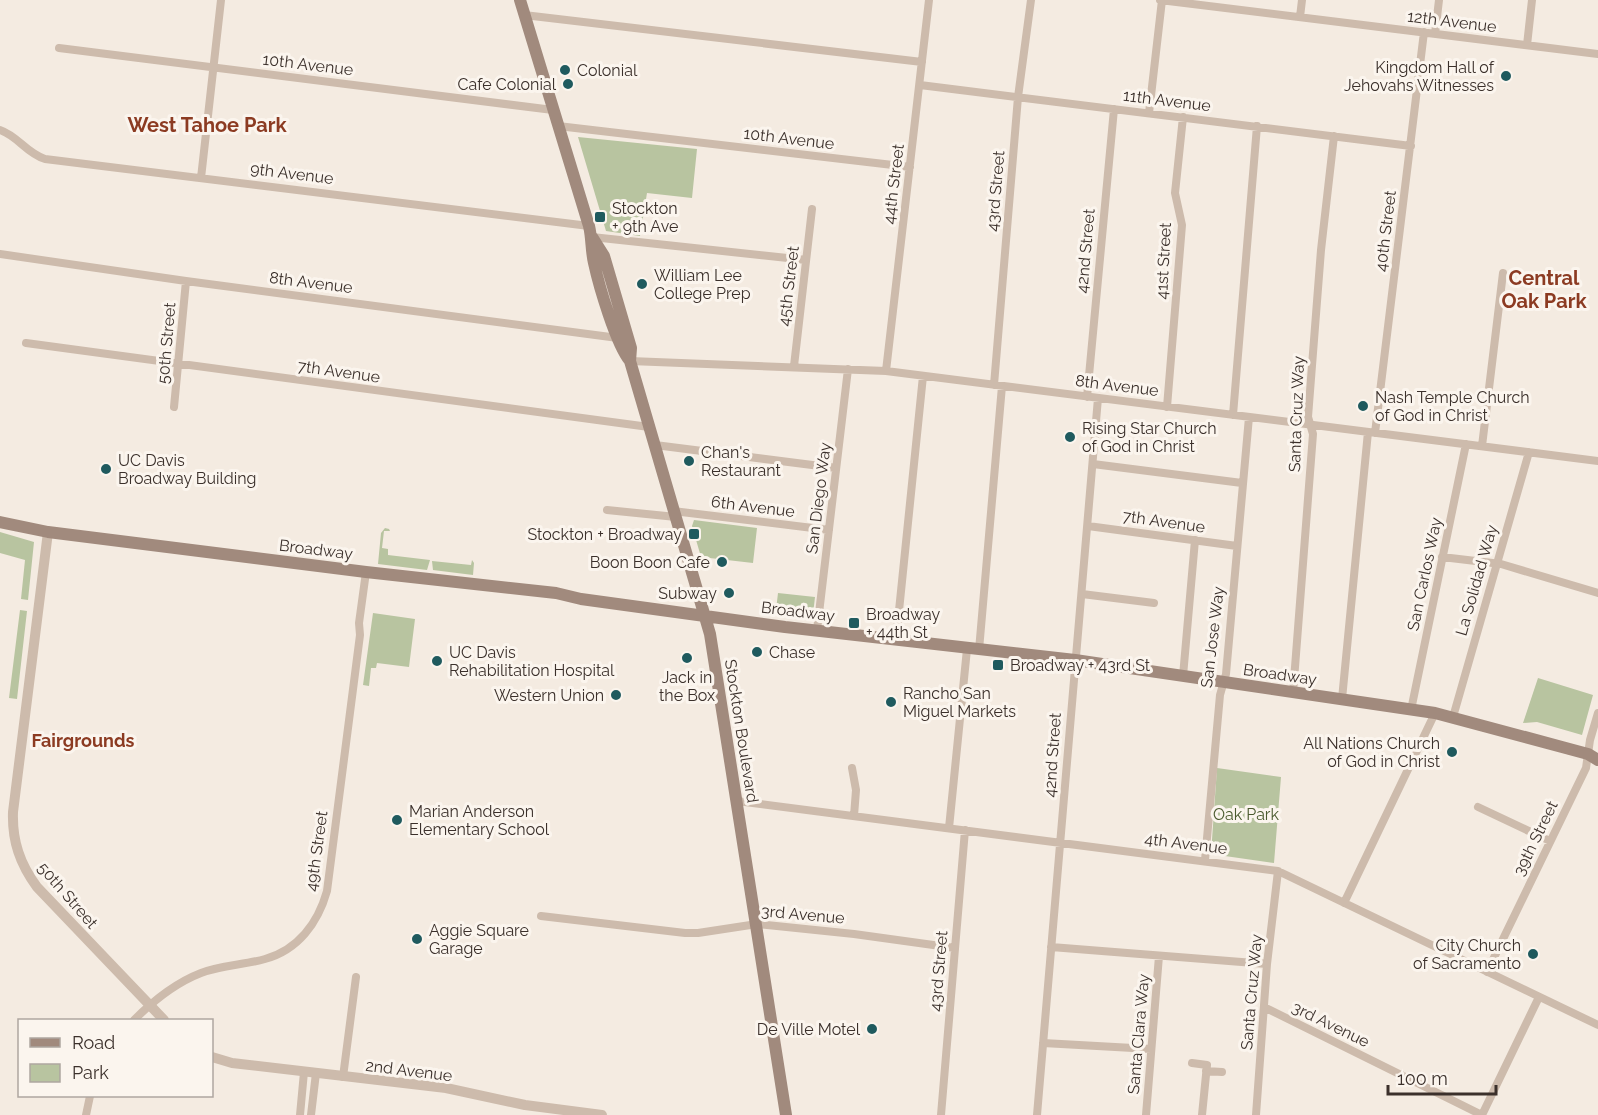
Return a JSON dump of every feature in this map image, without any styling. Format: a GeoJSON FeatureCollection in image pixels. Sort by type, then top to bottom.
{"type":"FeatureCollection","features":[{"type":"Feature","properties":{"kind":"main road","name":"Stockton Boulevard"},"geometry":{"type":"LineString","coordinates":[[520,0],[590,231],[594,261],[622,351],[630,361]]}},
{"type":"Feature","properties":{"kind":"main road","name":"Stockton Boulevard"},"geometry":{"type":"LineString","coordinates":[[590,231],[604,255],[630,348],[630,361],[710,634],[786,1115]]}},
{"type":"Feature","properties":{"kind":"main road","name":"Broadway"},"geometry":{"type":"LineString","coordinates":[[0,522],[48,532],[366,572],[556,593],[581,599],[705,616],[973,650],[1075,660],[1342,699],[1454,717],[1595,755]]}},
{"type":"Feature","properties":{"kind":"street"},"geometry":{"type":"LineString","coordinates":[[201,178],[221,0]]}},
{"type":"Feature","properties":{"kind":"street","name":"44th Street"},"geometry":{"type":"LineString","coordinates":[[886,371],[929,0]]}},
{"type":"Feature","properties":{"kind":"street","name":"43rd Street"},"geometry":{"type":"LineString","coordinates":[[949,828],[973,650],[998,385],[1018,97],[1031,0]]}},
{"type":"Feature","properties":{"kind":"street"},"geometry":{"type":"LineString","coordinates":[[1149,113],[1162,0]]}},
{"type":"Feature","properties":{"kind":"street","name":"12th Avenue"},"geometry":{"type":"LineString","coordinates":[[1162,0],[1598,54]]}},
{"type":"Feature","properties":{"kind":"street"},"geometry":{"type":"LineString","coordinates":[[1300,17],[1302,0]]}},
{"type":"Feature","properties":{"kind":"street"},"geometry":{"type":"LineString","coordinates":[[1435,34],[1439,0]]}},
{"type":"Feature","properties":{"kind":"street"},"geometry":{"type":"LineString","coordinates":[[1527,45],[1532,0]]}},
{"type":"Feature","properties":{"kind":"street"},"geometry":{"type":"LineString","coordinates":[[524,15],[922,62]]}},
{"type":"Feature","properties":{"kind":"street","name":"40th Street"},"geometry":{"type":"LineString","coordinates":[[1342,699],[1372,432],[1424,33]]}},
{"type":"Feature","properties":{"kind":"street","name":"10th Avenue"},"geometry":{"type":"LineString","coordinates":[[59,48],[553,110]]}},
{"type":"Feature","properties":{"kind":"street","name":"11th Avenue"},"geometry":{"type":"LineString","coordinates":[[920,85],[1411,146]]}},
{"type":"Feature","properties":{"kind":"street","name":"42nd Street"},"geometry":{"type":"LineString","coordinates":[[1087,397],[1114,109]]}},
{"type":"Feature","properties":{"kind":"street","name":"41st Street"},"geometry":{"type":"LineString","coordinates":[[1167,407],[1182,225],[1175,193],[1183,117]]}},
{"type":"Feature","properties":{"kind":"street","name":"10th Avenue"},"geometry":{"type":"LineString","coordinates":[[558,126],[910,167]]}},
{"type":"Feature","properties":{"kind":"street"},"geometry":{"type":"LineString","coordinates":[[1233,415],[1257,126]]}},
{"type":"Feature","properties":{"kind":"street","name":"9th Avenue"},"geometry":{"type":"LineString","coordinates":[[0,130],[10,133],[32,153],[45,159],[806,260]]}},
{"type":"Feature","properties":{"kind":"street","name":"Santa Cruz Way"},"geometry":{"type":"LineString","coordinates":[[1293,693],[1313,434],[1308,417],[1321,250],[1334,136]]}},
{"type":"Feature","properties":{"kind":"street","name":"45th Street"},"geometry":{"type":"LineString","coordinates":[[794,366],[812,208]]}},
{"type":"Feature","properties":{"kind":"street","name":"8th Avenue"},"geometry":{"type":"LineString","coordinates":[[0,254],[618,338]]}},
{"type":"Feature","properties":{"kind":"street"},"geometry":{"type":"LineString","coordinates":[[1482,446],[1503,273]]}},
{"type":"Feature","properties":{"kind":"street","name":"50th Street"},"geometry":{"type":"LineString","coordinates":[[174,407],[180,365],[186,281]]}},
{"type":"Feature","properties":{"kind":"street","name":"7th Avenue"},"geometry":{"type":"LineString","coordinates":[[26,343],[649,427]]}},
{"type":"Feature","properties":{"kind":"street","name":"8th Avenue"},"geometry":{"type":"LineString","coordinates":[[630,361],[886,371],[1598,461]]}},
{"type":"Feature","properties":{"kind":"street","name":"San Diego Way"},"geometry":{"type":"LineString","coordinates":[[817,630],[848,369]]}},
{"type":"Feature","properties":{"kind":"street"},"geometry":{"type":"LineString","coordinates":[[896,640],[923,376]]}},
{"type":"Feature","properties":{"kind":"street","name":"42nd Street"},"geometry":{"type":"LineString","coordinates":[[1037,1115],[1098,398]]}},
{"type":"Feature","properties":{"kind":"street","name":"San Jose Way"},"geometry":{"type":"LineString","coordinates":[[1205,860],[1249,417]]}},
{"type":"Feature","properties":{"kind":"street","name":"San Carlos Way"},"geometry":{"type":"LineString","coordinates":[[1411,710],[1466,444]]}},
{"type":"Feature","properties":{"kind":"street"},"geometry":{"type":"LineString","coordinates":[[655,445],[836,468]]}},
{"type":"Feature","properties":{"kind":"street","name":"La Solidad Way"},"geometry":{"type":"LineString","coordinates":[[1454,717],[1529,452]]}},
{"type":"Feature","properties":{"kind":"street"},"geometry":{"type":"LineString","coordinates":[[1093,464],[1242,483]]}},
{"type":"Feature","properties":{"kind":"street","name":"6th Avenue"},"geometry":{"type":"LineString","coordinates":[[608,510],[674,514],[829,530]]}},
{"type":"Feature","properties":{"kind":"street","name":"7th Avenue"},"geometry":{"type":"LineString","coordinates":[[1088,526],[1237,546]]}},
{"type":"Feature","properties":{"kind":"street","name":"50th Street"},"geometry":{"type":"LineString","coordinates":[[48,532],[13,812],[15,840],[22,864],[37,887],[148,1005]]}},
{"type":"Feature","properties":{"kind":"street"},"geometry":{"type":"LineString","coordinates":[[1183,676],[1196,540]]}},
{"type":"Feature","properties":{"kind":"street"},"geometry":{"type":"LineString","coordinates":[[1442,556],[1496,564],[1598,592]]}},
{"type":"Feature","properties":{"kind":"street","name":"49th Street"},"geometry":{"type":"LineString","coordinates":[[135,1019],[148,1005],[170,988],[199,974],[225,966],[263,960],[282,952],[303,936],[319,914],[327,891],[360,636],[359,623],[366,572]]}},
{"type":"Feature","properties":{"kind":"street"},"geometry":{"type":"LineString","coordinates":[[1082,594],[1154,603]]}},
{"type":"Feature","properties":{"kind":"street"},"geometry":{"type":"LineString","coordinates":[[1344,903],[1435,713]]}},
{"type":"Feature","properties":{"kind":"street","name":"39th Street"},"geometry":{"type":"LineString","coordinates":[[1487,972],[1587,766],[1595,755],[1598,713]]}},
{"type":"Feature","properties":{"kind":"street"},"geometry":{"type":"LineString","coordinates":[[852,768],[856,790],[854,816]]}},
{"type":"Feature","properties":{"kind":"street","name":"4th Avenue"},"geometry":{"type":"LineString","coordinates":[[737,801],[1278,871],[1598,1025]]}},
{"type":"Feature","properties":{"kind":"street"},"geometry":{"type":"LineString","coordinates":[[1478,807],[1550,841]]}},
{"type":"Feature","properties":{"kind":"street","name":"43rd Street"},"geometry":{"type":"LineString","coordinates":[[941,1115],[965,830]]}},
{"type":"Feature","properties":{"kind":"street","name":"Santa Cruz Way"},"geometry":{"type":"LineString","coordinates":[[1256,1115],[1263,1007],[1278,871]]}},
{"type":"Feature","properties":{"kind":"street","name":"3rd Avenue"},"geometry":{"type":"LineString","coordinates":[[541,916],[685,933],[757,924],[956,948]]}},
{"type":"Feature","properties":{"kind":"street"},"geometry":{"type":"LineString","coordinates":[[1051,947],[1267,964]]}},
{"type":"Feature","properties":{"kind":"street","name":"Santa Clara Way"},"geometry":{"type":"LineString","coordinates":[[1146,1115],[1160,956]]}},
{"type":"Feature","properties":{"kind":"street"},"geometry":{"type":"LineString","coordinates":[[343,1077],[356,977]]}},
{"type":"Feature","properties":{"kind":"street"},"geometry":{"type":"LineString","coordinates":[[1482,1115],[1539,997]]}},
{"type":"Feature","properties":{"kind":"street"},"geometry":{"type":"LineString","coordinates":[[148,1005],[163,1019]]}},
{"type":"Feature","properties":{"kind":"street","name":"3rd Avenue"},"geometry":{"type":"LineString","coordinates":[[1263,1007],[1482,1115]]}},
{"type":"Feature","properties":{"kind":"street"},"geometry":{"type":"LineString","coordinates":[[1043,1043],[1151,1049]]}},
{"type":"Feature","properties":{"kind":"street","name":"2nd Avenue"},"geometry":{"type":"LineString","coordinates":[[213,1057],[232,1063],[446,1088],[525,1105],[602,1115]]}},
{"type":"Feature","properties":{"kind":"street"},"geometry":{"type":"LineString","coordinates":[[1192,1063],[1206,1065],[1202,1115]]}},
{"type":"Feature","properties":{"kind":"street"},"geometry":{"type":"LineString","coordinates":[[1206,1071],[1222,1072]]}},
{"type":"Feature","properties":{"kind":"street"},"geometry":{"type":"LineString","coordinates":[[300,1115],[310,1073]]}},
{"type":"Feature","properties":{"kind":"street"},"geometry":{"type":"LineString","coordinates":[[310,1073],[311,1115]]}},
{"type":"Feature","properties":{"kind":"street"},"geometry":{"type":"LineString","coordinates":[[86,1115],[90,1097]]}},
{"type":"Feature","properties":{"kind":"green space"},"geometry":{"type":"Polygon","coordinates":[[[578,137],[697,149],[692,198],[647,193],[640,236],[606,231],[578,137]]]}},
{"type":"Feature","properties":{"kind":"green space"},"geometry":{"type":"Polygon","coordinates":[[[694,520],[757,528],[753,563],[701,557],[692,526],[694,520]]]}},
{"type":"Feature","properties":{"kind":"green space"},"geometry":{"type":"Polygon","coordinates":[[[385,528],[390,531],[384,531],[382,548],[388,549],[388,555],[430,560],[427,570],[378,564],[381,533],[385,528]]]}},
{"type":"Feature","properties":{"kind":"green space"},"geometry":{"type":"Polygon","coordinates":[[[0,532],[34,542],[28,600],[21,599],[25,560],[0,553],[0,532]]]}},
{"type":"Feature","properties":{"kind":"green space"},"geometry":{"type":"Polygon","coordinates":[[[472,560],[473,575],[433,570],[432,561],[471,565],[472,560]]]}},
{"type":"Feature","properties":{"kind":"green space"},"geometry":{"type":"Polygon","coordinates":[[[778,593],[815,597],[813,614],[809,616],[776,610],[778,593]]]}},
{"type":"Feature","properties":{"kind":"green space"},"geometry":{"type":"Polygon","coordinates":[[[20,610],[27,611],[17,699],[9,698],[20,610]]]}},
{"type":"Feature","properties":{"kind":"green space"},"geometry":{"type":"Polygon","coordinates":[[[373,613],[415,619],[409,667],[377,663],[376,668],[371,668],[369,686],[363,685],[373,613]]]}},
{"type":"Feature","properties":{"kind":"green space"},"geometry":{"type":"Polygon","coordinates":[[[1538,678],[1593,695],[1582,735],[1537,722],[1523,723],[1538,678]]]}},
{"type":"Feature","properties":{"kind":"green space","name":"Oak Park"},"geometry":{"type":"Polygon","coordinates":[[[1217,768],[1281,777],[1274,863],[1211,854],[1217,768]]]}},
{"type":"Feature","properties":{"kind":"place","name":"Colonial"},"geometry":{"type":"Point","coordinates":[565,70]}},
{"type":"Feature","properties":{"kind":"place","name":"Kingdom Hall of Jehovahs Witnesses"},"geometry":{"type":"Point","coordinates":[1506,76]}},
{"type":"Feature","properties":{"kind":"place","name":"Cafe Colonial"},"geometry":{"type":"Point","coordinates":[568,84]}},
{"type":"Feature","properties":{"kind":"place","name":"Stockton + 9th Ave"},"geometry":{"type":"Point","coordinates":[600,217]}},
{"type":"Feature","properties":{"kind":"place","name":"William Lee College Prep"},"geometry":{"type":"Point","coordinates":[642,284]}},
{"type":"Feature","properties":{"kind":"place","name":"Nash Temple Church of God in Christ"},"geometry":{"type":"Point","coordinates":[1363,406]}},
{"type":"Feature","properties":{"kind":"place","name":"Rising Star Church of God in Christ"},"geometry":{"type":"Point","coordinates":[1070,437]}},
{"type":"Feature","properties":{"kind":"place","name":"Chan's Restaurant"},"geometry":{"type":"Point","coordinates":[689,461]}},
{"type":"Feature","properties":{"kind":"place","name":"UC Davis Broadway Building"},"geometry":{"type":"Point","coordinates":[106,469]}},
{"type":"Feature","properties":{"kind":"place","name":"Stockton + Broadway"},"geometry":{"type":"Point","coordinates":[694,534]}},
{"type":"Feature","properties":{"kind":"place","name":"Boon Boon Cafe"},"geometry":{"type":"Point","coordinates":[722,562]}},
{"type":"Feature","properties":{"kind":"place","name":"Subway"},"geometry":{"type":"Point","coordinates":[729,593]}},
{"type":"Feature","properties":{"kind":"place","name":"Broadway + 44th St"},"geometry":{"type":"Point","coordinates":[854,623]}},
{"type":"Feature","properties":{"kind":"place","name":"Chase"},"geometry":{"type":"Point","coordinates":[757,652]}},
{"type":"Feature","properties":{"kind":"place","name":"Jack in the Box"},"geometry":{"type":"Point","coordinates":[687,658]}},
{"type":"Feature","properties":{"kind":"place","name":"UC Davis Rehabilitation Hospital"},"geometry":{"type":"Point","coordinates":[437,661]}},
{"type":"Feature","properties":{"kind":"place","name":"Broadway + 43rd St"},"geometry":{"type":"Point","coordinates":[998,665]}},
{"type":"Feature","properties":{"kind":"place","name":"Western Union"},"geometry":{"type":"Point","coordinates":[616,695]}},
{"type":"Feature","properties":{"kind":"place","name":"Rancho San Miguel Markets"},"geometry":{"type":"Point","coordinates":[891,702]}},
{"type":"Feature","properties":{"kind":"place","name":"All Nations Church of God in Christ"},"geometry":{"type":"Point","coordinates":[1452,752]}},
{"type":"Feature","properties":{"kind":"place","name":"Marian Anderson Elementary School"},"geometry":{"type":"Point","coordinates":[397,820]}},
{"type":"Feature","properties":{"kind":"place","name":"Aggie Square Garage"},"geometry":{"type":"Point","coordinates":[417,939]}},
{"type":"Feature","properties":{"kind":"place","name":"City Church of Sacramento"},"geometry":{"type":"Point","coordinates":[1533,954]}},
{"type":"Feature","properties":{"kind":"place","name":"De Ville Motel"},"geometry":{"type":"Point","coordinates":[872,1029]}},
{"type":"Feature","properties":{"kind":"district","name":"West Tahoe Park"},"geometry":{"type":"Point","coordinates":[207,125]}},
{"type":"Feature","properties":{"kind":"district","name":"Central Oak Park"},"geometry":{"type":"Point","coordinates":[1544,290]}},
{"type":"Feature","properties":{"kind":"district","name":"Fairgrounds"},"geometry":{"type":"Point","coordinates":[83,741]}}]}
